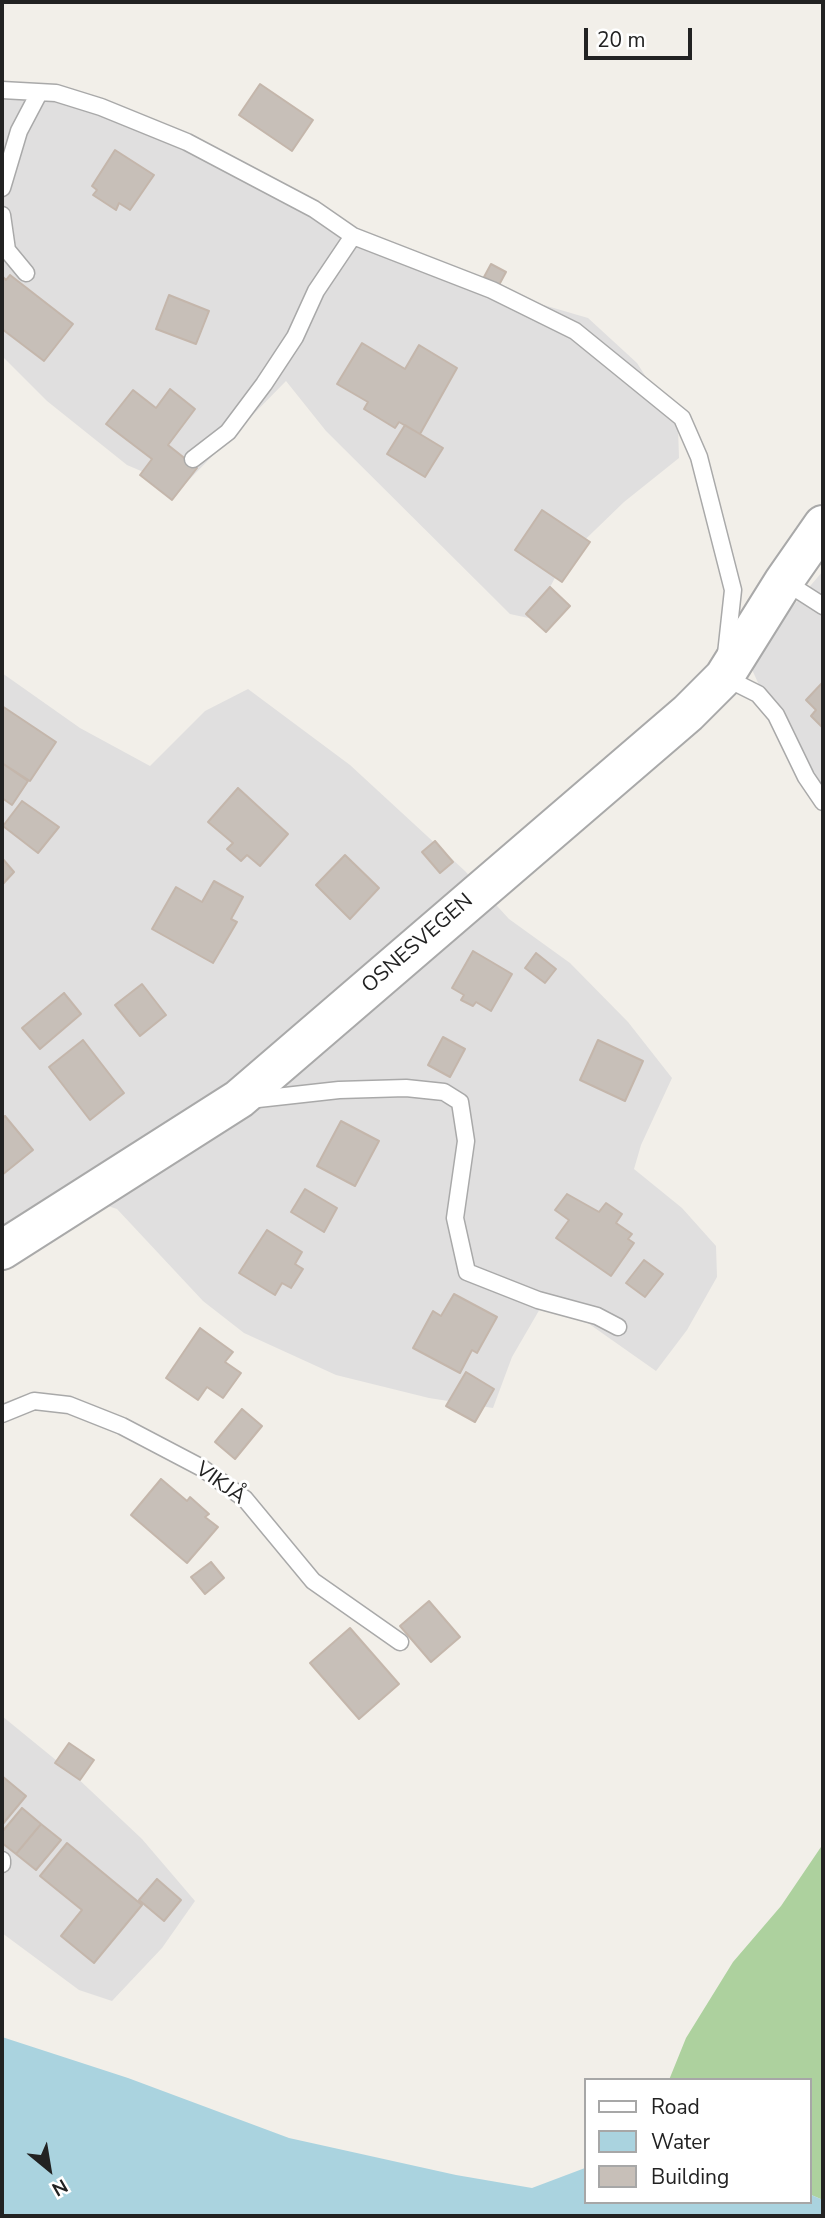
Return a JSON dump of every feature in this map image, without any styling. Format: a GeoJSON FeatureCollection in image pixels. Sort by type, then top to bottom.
{"type":"FeatureCollection","features":[{"type":"Feature","properties":{"kind":"street","name":"OSNESVEGEN"},"geometry":{"type":"LineString","coordinates":[[2,1250],[233,1102],[288,1059],[445,920],[688,713],[724,677],[783,581],[823,525]]}},
{"type":"Feature","properties":{"kind":"lane"},"geometry":{"type":"LineString","coordinates":[[2,90],[56,93],[101,107],[187,142],[314,209],[353,236],[492,290],[575,331],[682,418],[699,457],[733,590],[724,677],[758,694],[776,715],[806,778],[823,802]]}},
{"type":"Feature","properties":{"kind":"lane"},"geometry":{"type":"LineString","coordinates":[[2,188],[19,131],[39,93]]}},
{"type":"Feature","properties":{"kind":"lane"},"geometry":{"type":"LineString","coordinates":[[2,215],[7,250],[26,273]]}},
{"type":"Feature","properties":{"kind":"lane"},"geometry":{"type":"LineString","coordinates":[[192,459],[228,432],[264,384],[295,337],[316,291],[353,236]]}},
{"type":"Feature","properties":{"kind":"lane"},"geometry":{"type":"LineString","coordinates":[[783,581],[823,606]]}},
{"type":"Feature","properties":{"kind":"lane"},"geometry":{"type":"LineString","coordinates":[[233,1102],[340,1090],[406,1088],[444,1092],[460,1102],[466,1141],[455,1218],[467,1272],[538,1300],[597,1316],[618,1327]]}},
{"type":"Feature","properties":{"kind":"lane","name":"VIKJÅ"},"geometry":{"type":"LineString","coordinates":[[2,1414],[34,1401],[69,1405],[122,1426],[202,1468],[245,1499],[313,1581],[400,1642]]}},
{"type":"Feature","properties":{"kind":"shaded area"},"geometry":{"type":"Polygon","coordinates":[[[2,95],[90,101],[405,257],[499,292],[588,318],[637,363],[678,427],[679,458],[624,502],[565,559],[533,619],[510,614],[326,431],[286,381],[181,488],[127,465],[47,401],[2,356],[2,95]]]}},
{"type":"Feature","properties":{"kind":"shaded area"},"geometry":{"type":"Polygon","coordinates":[[[823,571],[823,801],[777,725],[750,665],[758,647],[823,571]]]}},
{"type":"Feature","properties":{"kind":"shaded area"},"geometry":{"type":"Polygon","coordinates":[[[2,673],[80,728],[150,766],[205,711],[248,689],[350,765],[465,871],[509,919],[570,963],[628,1022],[672,1078],[641,1145],[634,1169],[682,1208],[716,1246],[717,1277],[687,1330],[656,1371],[548,1295],[512,1357],[493,1408],[429,1398],[336,1375],[244,1333],[203,1301],[117,1209],[84,1198],[2,1231],[2,673]]]}},
{"type":"Feature","properties":{"kind":"shaded area"},"geometry":{"type":"Polygon","coordinates":[[[2,1716],[73,1774],[142,1839],[195,1901],[162,1948],[112,2001],[79,1990],[2,1933],[2,1716]]]}},
{"type":"Feature","properties":{"kind":"green space"},"geometry":{"type":"Polygon","coordinates":[[[823,1844],[823,2200],[811,2195],[811,2078],[670,2078],[686,2038],[733,1962],[781,1906],[823,1844]]]}},
{"type":"Feature","properties":{"kind":"water"},"geometry":{"type":"Polygon","coordinates":[[[2,2037],[128,2078],[289,2138],[456,2175],[532,2188],[584,2168],[584,2204],[811,2204],[811,2195],[823,2200],[823,2216],[2,2216],[2,2037]]]}},
{"type":"Feature","properties":{"kind":"building"},"geometry":{"type":"Polygon","coordinates":[[[260,84],[313,120],[292,151],[239,115],[260,84]]]}},
{"type":"Feature","properties":{"kind":"building"},"geometry":{"type":"Polygon","coordinates":[[[115,150],[154,175],[130,210],[119,203],[116,210],[93,195],[97,190],[92,186],[115,150]]]}},
{"type":"Feature","properties":{"kind":"building"},"geometry":{"type":"Polygon","coordinates":[[[491,264],[506,272],[499,285],[484,277],[491,264]]]}},
{"type":"Feature","properties":{"kind":"building"},"geometry":{"type":"Polygon","coordinates":[[[10,275],[73,324],[44,361],[2,329],[2,276],[6,280],[10,275]]]}},
{"type":"Feature","properties":{"kind":"building"},"geometry":{"type":"Polygon","coordinates":[[[169,295],[209,311],[196,344],[156,329],[169,295]]]}},
{"type":"Feature","properties":{"kind":"building"},"geometry":{"type":"Polygon","coordinates":[[[362,343],[405,369],[419,345],[457,368],[420,434],[399,422],[395,428],[364,409],[368,402],[337,384],[362,343]]]}},
{"type":"Feature","properties":{"kind":"building"},"geometry":{"type":"Polygon","coordinates":[[[170,389],[195,409],[168,445],[197,468],[172,500],[140,475],[152,459],[106,424],[133,390],[156,408],[170,389]]]}},
{"type":"Feature","properties":{"kind":"building"},"geometry":{"type":"Polygon","coordinates":[[[405,425],[443,448],[425,477],[387,454],[405,425]]]}},
{"type":"Feature","properties":{"kind":"building"},"geometry":{"type":"Polygon","coordinates":[[[542,510],[590,542],[562,582],[515,550],[542,510]]]}},
{"type":"Feature","properties":{"kind":"building"},"geometry":{"type":"Polygon","coordinates":[[[550,587],[570,606],[546,632],[526,614],[550,587]]]}},
{"type":"Feature","properties":{"kind":"building"},"geometry":{"type":"Polygon","coordinates":[[[823,682],[823,728],[811,716],[816,710],[806,700],[823,682]]]}},
{"type":"Feature","properties":{"kind":"building"},"geometry":{"type":"Polygon","coordinates":[[[2,706],[56,742],[30,781],[2,763],[2,706]]]}},
{"type":"Feature","properties":{"kind":"building"},"geometry":{"type":"Polygon","coordinates":[[[2,763],[28,781],[12,805],[2,798],[2,763]]]}},
{"type":"Feature","properties":{"kind":"building"},"geometry":{"type":"Polygon","coordinates":[[[238,788],[288,834],[260,866],[247,855],[241,861],[227,849],[233,843],[208,822],[238,788]]]}},
{"type":"Feature","properties":{"kind":"building"},"geometry":{"type":"Polygon","coordinates":[[[22,801],[59,827],[38,853],[3,826],[22,801]]]}},
{"type":"Feature","properties":{"kind":"building"},"geometry":{"type":"Polygon","coordinates":[[[435,841],[453,862],[440,873],[422,852],[435,841]]]}},
{"type":"Feature","properties":{"kind":"building"},"geometry":{"type":"Polygon","coordinates":[[[345,855],[379,888],[350,919],[316,885],[345,855]]]}},
{"type":"Feature","properties":{"kind":"building"},"geometry":{"type":"Polygon","coordinates":[[[2,858],[14,872],[2,885],[2,858]]]}},
{"type":"Feature","properties":{"kind":"building"},"geometry":{"type":"Polygon","coordinates":[[[214,881],[243,897],[231,919],[237,922],[213,963],[152,929],[176,887],[202,902],[214,881]]]}},
{"type":"Feature","properties":{"kind":"building"},"geometry":{"type":"Polygon","coordinates":[[[473,951],[512,974],[491,1011],[476,1002],[473,1006],[461,1000],[464,995],[452,988],[473,951]]]}},
{"type":"Feature","properties":{"kind":"building"},"geometry":{"type":"Polygon","coordinates":[[[536,953],[556,969],[545,983],[525,968],[536,953]]]}},
{"type":"Feature","properties":{"kind":"building"},"geometry":{"type":"Polygon","coordinates":[[[142,984],[166,1015],[140,1036],[115,1005],[142,984]]]}},
{"type":"Feature","properties":{"kind":"building"},"geometry":{"type":"Polygon","coordinates":[[[64,993],[81,1014],[40,1049],[22,1028],[64,993]]]}},
{"type":"Feature","properties":{"kind":"building"},"geometry":{"type":"Polygon","coordinates":[[[443,1037],[465,1049],[450,1077],[428,1065],[443,1037]]]}},
{"type":"Feature","properties":{"kind":"building"},"geometry":{"type":"Polygon","coordinates":[[[83,1040],[124,1093],[90,1120],[49,1067],[83,1040]]]}},
{"type":"Feature","properties":{"kind":"building"},"geometry":{"type":"Polygon","coordinates":[[[598,1040],[643,1061],[625,1101],[580,1080],[598,1040]]]}},
{"type":"Feature","properties":{"kind":"building"},"geometry":{"type":"Polygon","coordinates":[[[5,1116],[33,1150],[2,1175],[2,1119],[5,1116]]]}},
{"type":"Feature","properties":{"kind":"building"},"geometry":{"type":"Polygon","coordinates":[[[341,1121],[379,1141],[355,1186],[317,1166],[341,1121]]]}},
{"type":"Feature","properties":{"kind":"building"},"geometry":{"type":"Polygon","coordinates":[[[305,1189],[337,1208],[324,1232],[291,1212],[305,1189]]]}},
{"type":"Feature","properties":{"kind":"building"},"geometry":{"type":"Polygon","coordinates":[[[567,1194],[599,1212],[606,1203],[622,1214],[616,1223],[632,1234],[628,1239],[634,1243],[611,1276],[556,1238],[569,1220],[555,1210],[567,1194]]]}},
{"type":"Feature","properties":{"kind":"building"},"geometry":{"type":"Polygon","coordinates":[[[267,1230],[302,1252],[295,1264],[303,1269],[291,1288],[282,1283],[275,1295],[239,1273],[267,1230]]]}},
{"type":"Feature","properties":{"kind":"building"},"geometry":{"type":"Polygon","coordinates":[[[644,1260],[663,1274],[645,1297],[626,1283],[644,1260]]]}},
{"type":"Feature","properties":{"kind":"building"},"geometry":{"type":"Polygon","coordinates":[[[454,1294],[497,1317],[477,1353],[472,1350],[460,1373],[413,1348],[433,1311],[441,1316],[454,1294]]]}},
{"type":"Feature","properties":{"kind":"building"},"geometry":{"type":"Polygon","coordinates":[[[200,1328],[233,1352],[225,1362],[241,1373],[223,1398],[207,1387],[198,1400],[166,1378],[200,1328]]]}},
{"type":"Feature","properties":{"kind":"building"},"geometry":{"type":"Polygon","coordinates":[[[466,1372],[494,1389],[475,1422],[446,1406],[466,1372]]]}},
{"type":"Feature","properties":{"kind":"building"},"geometry":{"type":"Polygon","coordinates":[[[242,1409],[262,1426],[235,1459],[215,1442],[242,1409]]]}},
{"type":"Feature","properties":{"kind":"building"},"geometry":{"type":"Polygon","coordinates":[[[161,1479],[187,1501],[190,1497],[209,1514],[205,1517],[218,1527],[187,1563],[131,1515],[161,1479]]]}},
{"type":"Feature","properties":{"kind":"building"},"geometry":{"type":"Polygon","coordinates":[[[211,1562],[224,1578],[205,1594],[191,1577],[211,1562]]]}},
{"type":"Feature","properties":{"kind":"building"},"geometry":{"type":"Polygon","coordinates":[[[429,1601],[460,1637],[431,1662],[400,1626],[429,1601]]]}},
{"type":"Feature","properties":{"kind":"building"},"geometry":{"type":"Polygon","coordinates":[[[350,1628],[399,1684],[359,1719],[310,1663],[350,1628]]]}},
{"type":"Feature","properties":{"kind":"building"},"geometry":{"type":"Polygon","coordinates":[[[69,1743],[94,1760],[80,1780],[55,1763],[69,1743]]]}},
{"type":"Feature","properties":{"kind":"building"},"geometry":{"type":"Polygon","coordinates":[[[2,1776],[26,1796],[2,1825],[2,1776]]]}},
{"type":"Feature","properties":{"kind":"building"},"geometry":{"type":"Polygon","coordinates":[[[22,1808],[41,1824],[16,1854],[2,1843],[2,1832],[22,1808]]]}},
{"type":"Feature","properties":{"kind":"building"},"geometry":{"type":"Polygon","coordinates":[[[41,1824],[61,1840],[36,1870],[16,1854],[41,1824]]]}},
{"type":"Feature","properties":{"kind":"building"},"geometry":{"type":"Polygon","coordinates":[[[67,1843],[142,1905],[94,1963],[61,1936],[82,1910],[40,1876],[67,1843]]]}},
{"type":"Feature","properties":{"kind":"building"},"geometry":{"type":"Polygon","coordinates":[[[157,1879],[181,1900],[164,1921],[139,1900],[157,1879]]]}}]}
